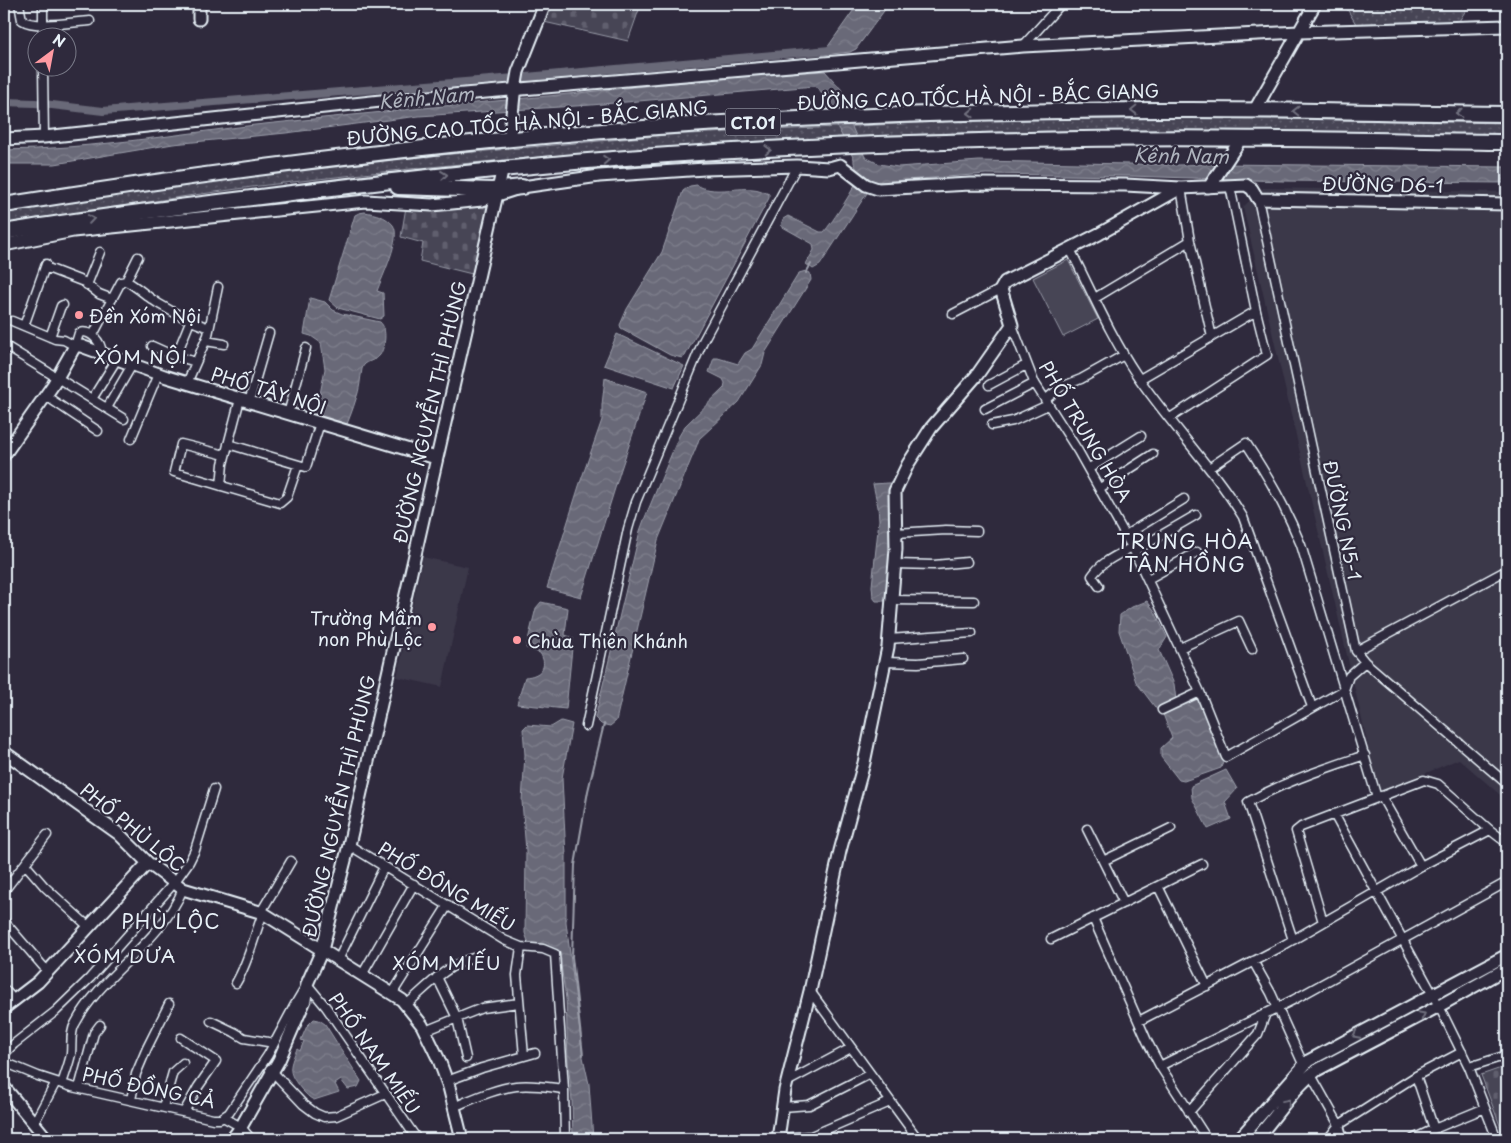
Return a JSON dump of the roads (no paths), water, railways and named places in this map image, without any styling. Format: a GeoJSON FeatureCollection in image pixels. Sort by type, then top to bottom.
{"type":"FeatureCollection","features":[{"type":"Feature","properties":{"kind":"highway","name":"ĐƯỜNG CAO TỐC HÀ NỘI - BẮC GIANG"},"geometry":{"type":"LineString","coordinates":[[4,205],[134,184],[353,156],[574,134],[704,124],[852,117],[1096,110],[1507,114]]}},
{"type":"Feature","properties":{"kind":"highway","name":"CT.01"},"geometry":{"type":"LineString","coordinates":[[4,233],[43,225],[357,184],[577,162],[704,153],[843,146],[1164,138],[1507,142]]}},
{"type":"Feature","properties":{"kind":"highway"},"geometry":{"type":"LineString","coordinates":[[258,197],[395,186],[497,192],[522,187]]}},
{"type":"Feature","properties":{"kind":"street"},"geometry":{"type":"LineString","coordinates":[[19,4],[22,20],[28,23],[90,21]]}},
{"type":"Feature","properties":{"kind":"street"},"geometry":{"type":"LineString","coordinates":[[43,4],[43,28]]}},
{"type":"Feature","properties":{"kind":"street"},"geometry":{"type":"LineString","coordinates":[[199,4],[199,19]]}},
{"type":"Feature","properties":{"kind":"street"},"geometry":{"type":"LineString","coordinates":[[510,134],[514,90],[518,72],[545,4]]}},
{"type":"Feature","properties":{"kind":"street"},"geometry":{"type":"LineString","coordinates":[[1023,46],[1061,4]]}},
{"type":"Feature","properties":{"kind":"street"},"geometry":{"type":"LineString","coordinates":[[1257,106],[1315,4]]}},
{"type":"Feature","properties":{"kind":"street"},"geometry":{"type":"LineString","coordinates":[[4,139],[44,137],[381,101],[1023,46],[1300,32],[1507,26]]}},
{"type":"Feature","properties":{"kind":"street"},"geometry":{"type":"LineString","coordinates":[[43,78],[44,137]]}},
{"type":"Feature","properties":{"kind":"street"},"geometry":{"type":"LineString","coordinates":[[1212,182],[1235,148]]}},
{"type":"Feature","properties":{"kind":"street"},"geometry":{"type":"LineString","coordinates":[[522,187],[608,176],[705,169],[797,166],[829,168],[840,165],[866,185],[878,189],[970,184],[1125,185],[1180,188],[1212,182],[1230,186],[1249,186],[1258,199]]}},
{"type":"Feature","properties":{"kind":"street"},"geometry":{"type":"LineString","coordinates":[[586,726],[628,528],[636,502],[703,341],[797,166]]}},
{"type":"Feature","properties":{"kind":"street","name":"ĐƯỜNG NGUYỄN THÌ PHÙNG"},"geometry":{"type":"LineString","coordinates":[[232,1139],[241,1128],[272,1071],[300,1013],[305,1000],[307,984],[322,950],[349,845],[502,172]]}},
{"type":"Feature","properties":{"kind":"street"},"geometry":{"type":"LineString","coordinates":[[1170,418],[1267,355],[1230,186]]}},
{"type":"Feature","properties":{"kind":"street"},"geometry":{"type":"LineString","coordinates":[[1180,188],[1212,336]]}},
{"type":"Feature","properties":{"kind":"street"},"geometry":{"type":"LineString","coordinates":[[953,314],[1001,289],[1006,282],[1099,234],[1180,188]]}},
{"type":"Feature","properties":{"kind":"street"},"geometry":{"type":"LineString","coordinates":[[4,244],[73,231],[366,201],[432,205],[482,200],[497,192]]}},
{"type":"Feature","properties":{"kind":"street","name":"ĐƯỜNG D6-1"},"geometry":{"type":"LineString","coordinates":[[1258,199],[1507,204]]}},
{"type":"Feature","properties":{"kind":"street","name":"ĐƯỜNG N5-1"},"geometry":{"type":"LineString","coordinates":[[1258,199],[1356,651],[1365,662],[1507,784]]}},
{"type":"Feature","properties":{"kind":"street"},"geometry":{"type":"LineString","coordinates":[[1095,298],[1190,241]]}},
{"type":"Feature","properties":{"kind":"street"},"geometry":{"type":"LineString","coordinates":[[1070,249],[1124,355],[1140,379],[1229,494],[1242,517],[1312,707],[1344,690],[1349,676],[1365,662]]}},
{"type":"Feature","properties":{"kind":"street"},"geometry":{"type":"LineString","coordinates":[[87,285],[100,252]]}},
{"type":"Feature","properties":{"kind":"street"},"geometry":{"type":"LineString","coordinates":[[126,281],[138,257]]}},
{"type":"Feature","properties":{"kind":"street"},"geometry":{"type":"LineString","coordinates":[[24,326],[46,265],[87,285],[99,294],[112,299]]}},
{"type":"Feature","properties":{"kind":"street"},"geometry":{"type":"LineString","coordinates":[[93,336],[121,282],[126,281],[136,286],[157,303],[209,328]]}},
{"type":"Feature","properties":{"kind":"street"},"geometry":{"type":"LineString","coordinates":[[187,383],[206,341],[218,287]]}},
{"type":"Feature","properties":{"kind":"street","name":"PHỐ TRUNG HÒA"},"geometry":{"type":"LineString","coordinates":[[1001,289],[1026,365],[1034,383],[1100,488],[1126,535],[1200,692],[1226,757],[1312,707]]}},
{"type":"Feature","properties":{"kind":"street"},"geometry":{"type":"LineString","coordinates":[[50,337],[63,305]]}},
{"type":"Feature","properties":{"kind":"street"},"geometry":{"type":"LineString","coordinates":[[1140,379],[1256,311]]}},
{"type":"Feature","properties":{"kind":"street"},"geometry":{"type":"LineString","coordinates":[[176,356],[191,319]]}},
{"type":"Feature","properties":{"kind":"street"},"geometry":{"type":"LineString","coordinates":[[12,321],[50,337],[64,340],[75,346]]}},
{"type":"Feature","properties":{"kind":"street"},"geometry":{"type":"LineString","coordinates":[[890,1102],[811,1136],[778,1139],[787,1082],[810,991],[840,851],[864,763],[885,662],[889,639],[895,564],[894,491],[908,464],[931,428],[977,375],[1012,325]]}},
{"type":"Feature","properties":{"kind":"street"},"geometry":{"type":"LineString","coordinates":[[4,455],[46,396],[75,346],[79,333],[82,332],[93,336],[102,346],[102,353]]}},
{"type":"Feature","properties":{"kind":"street"},"geometry":{"type":"LineString","coordinates":[[221,486],[228,444],[269,333]]}},
{"type":"Feature","properties":{"kind":"street"},"geometry":{"type":"LineString","coordinates":[[206,341],[224,344]]}},
{"type":"Feature","properties":{"kind":"street"},"geometry":{"type":"LineString","coordinates":[[4,345],[124,419]]}},
{"type":"Feature","properties":{"kind":"street","name":"PHỐ TÂY NỘI"},"geometry":{"type":"LineString","coordinates":[[75,346],[81,346],[158,374],[244,401],[436,458]]}},
{"type":"Feature","properties":{"kind":"street"},"geometry":{"type":"LineString","coordinates":[[152,346],[196,362]]}},
{"type":"Feature","properties":{"kind":"street"},"geometry":{"type":"LineString","coordinates":[[288,414],[306,348]]}},
{"type":"Feature","properties":{"kind":"street"},"geometry":{"type":"LineString","coordinates":[[992,425],[1014,422],[1047,402],[1061,386],[1081,380],[1124,355]]}},
{"type":"Feature","properties":{"kind":"street"},"geometry":{"type":"LineString","coordinates":[[92,400],[117,359]]}},
{"type":"Feature","properties":{"kind":"street"},"geometry":{"type":"LineString","coordinates":[[106,408],[132,364]]}},
{"type":"Feature","properties":{"kind":"street"},"geometry":{"type":"LineString","coordinates":[[989,385],[1026,365]]}},
{"type":"Feature","properties":{"kind":"street"},"geometry":{"type":"LineString","coordinates":[[131,438],[158,374]]}},
{"type":"Feature","properties":{"kind":"street"},"geometry":{"type":"LineString","coordinates":[[985,409],[1034,383]]}},
{"type":"Feature","properties":{"kind":"street"},"geometry":{"type":"LineString","coordinates":[[46,396],[98,431]]}},
{"type":"Feature","properties":{"kind":"street"},"geometry":{"type":"LineString","coordinates":[[228,444],[306,467],[320,423]]}},
{"type":"Feature","properties":{"kind":"street"},"geometry":{"type":"LineString","coordinates":[[1088,469],[1141,436]]}},
{"type":"Feature","properties":{"kind":"street"},"geometry":{"type":"LineString","coordinates":[[1209,468],[1246,443],[1288,512],[1301,545],[1344,690],[1379,797],[1421,866]]}},
{"type":"Feature","properties":{"kind":"street"},"geometry":{"type":"LineString","coordinates":[[225,455],[181,444],[174,470],[176,474],[280,503],[287,498],[298,464]]}},
{"type":"Feature","properties":{"kind":"street"},"geometry":{"type":"LineString","coordinates":[[1100,488],[1154,454]]}},
{"type":"Feature","properties":{"kind":"street"},"geometry":{"type":"LineString","coordinates":[[1126,535],[1184,499]]}},
{"type":"Feature","properties":{"kind":"street"},"geometry":{"type":"LineString","coordinates":[[1099,586],[1092,576],[1101,564],[1196,515]]}},
{"type":"Feature","properties":{"kind":"street"},"geometry":{"type":"LineString","coordinates":[[896,533],[946,530],[977,531]]}},
{"type":"Feature","properties":{"kind":"street"},"geometry":{"type":"LineString","coordinates":[[1148,579],[1197,552]]}},
{"type":"Feature","properties":{"kind":"street"},"geometry":{"type":"LineString","coordinates":[[895,564],[934,565],[967,562]]}},
{"type":"Feature","properties":{"kind":"street"},"geometry":{"type":"LineString","coordinates":[[1356,651],[1507,570]]}},
{"type":"Feature","properties":{"kind":"street"},"geometry":{"type":"LineString","coordinates":[[892,600],[974,601]]}},
{"type":"Feature","properties":{"kind":"street"},"geometry":{"type":"LineString","coordinates":[[1180,648],[1239,621],[1252,648]]}},
{"type":"Feature","properties":{"kind":"street"},"geometry":{"type":"LineString","coordinates":[[889,639],[972,633]]}},
{"type":"Feature","properties":{"kind":"street"},"geometry":{"type":"LineString","coordinates":[[885,662],[924,663],[963,659]]}},
{"type":"Feature","properties":{"kind":"street"},"geometry":{"type":"LineString","coordinates":[[1165,708],[1200,692]]}},
{"type":"Feature","properties":{"kind":"street","name":"PHỐ PHÙ LỘC"},"geometry":{"type":"LineString","coordinates":[[4,752],[119,834],[148,863],[178,886],[262,913],[392,994],[406,1005],[422,1025],[439,1060],[447,1081],[462,1139]]}},
{"type":"Feature","properties":{"kind":"street"},"geometry":{"type":"LineString","coordinates":[[1293,940],[1248,802],[1274,787],[1365,755]]}},
{"type":"Feature","properties":{"kind":"street"},"geometry":{"type":"LineString","coordinates":[[1323,922],[1296,831],[1301,826],[1424,780],[1429,780],[1438,784],[1507,843]]}},
{"type":"Feature","properties":{"kind":"street"},"geometry":{"type":"LineString","coordinates":[[34,1123],[59,1083],[71,1055],[73,1026],[80,1015],[97,993],[157,931],[177,904],[178,886],[195,850],[214,789]]}},
{"type":"Feature","properties":{"kind":"street"},"geometry":{"type":"LineString","coordinates":[[1334,814],[1439,1006],[1462,1052],[1496,1139]]}},
{"type":"Feature","properties":{"kind":"street"},"geometry":{"type":"LineString","coordinates":[[1103,861],[1171,828]]}},
{"type":"Feature","properties":{"kind":"street"},"geometry":{"type":"LineString","coordinates":[[1087,829],[1124,903]]}},
{"type":"Feature","properties":{"kind":"street"},"geometry":{"type":"LineString","coordinates":[[1139,1021],[1293,940],[1421,866],[1490,830]]}},
{"type":"Feature","properties":{"kind":"street"},"geometry":{"type":"LineString","coordinates":[[4,891],[47,835]]}},
{"type":"Feature","properties":{"kind":"street","name":"PHỐ ĐÔNG MIẾU"},"geometry":{"type":"LineString","coordinates":[[349,845],[493,934],[521,947],[554,952],[556,956],[564,1089],[565,1139]]}},
{"type":"Feature","properties":{"kind":"street"},"geometry":{"type":"LineString","coordinates":[[236,983],[248,958],[262,913],[291,861]]}},
{"type":"Feature","properties":{"kind":"street"},"geometry":{"type":"LineString","coordinates":[[4,1008],[48,972],[148,863]]}},
{"type":"Feature","properties":{"kind":"street"},"geometry":{"type":"LineString","coordinates":[[24,864],[45,887],[90,927]]}},
{"type":"Feature","properties":{"kind":"street"},"geometry":{"type":"LineString","coordinates":[[1051,939],[1202,864]]}},
{"type":"Feature","properties":{"kind":"street"},"geometry":{"type":"LineString","coordinates":[[338,960],[384,866]]}},
{"type":"Feature","properties":{"kind":"street"},"geometry":{"type":"LineString","coordinates":[[1160,1066],[1278,1007],[1507,882]]}},
{"type":"Feature","properties":{"kind":"street"},"geometry":{"type":"LineString","coordinates":[[362,975],[414,884]]}},
{"type":"Feature","properties":{"kind":"street"},"geometry":{"type":"LineString","coordinates":[[4,1054],[56,1011],[178,886]]}},
{"type":"Feature","properties":{"kind":"street"},"geometry":{"type":"LineString","coordinates":[[1158,886],[1207,986]]}},
{"type":"Feature","properties":{"kind":"street"},"geometry":{"type":"LineString","coordinates":[[392,994],[448,906]]}},
{"type":"Feature","properties":{"kind":"street"},"geometry":{"type":"LineString","coordinates":[[1093,918],[1147,1041],[1160,1066],[1207,1139]]}},
{"type":"Feature","properties":{"kind":"street"},"geometry":{"type":"LineString","coordinates":[[4,921],[48,972]]}},
{"type":"Feature","properties":{"kind":"street"},"geometry":{"type":"LineString","coordinates":[[521,947],[516,976],[524,1056]]}},
{"type":"Feature","properties":{"kind":"street"},"geometry":{"type":"LineString","coordinates":[[1239,1139],[1303,1064],[1507,955]]}},
{"type":"Feature","properties":{"kind":"street"},"geometry":{"type":"LineString","coordinates":[[406,1005],[437,977],[461,961],[473,958]]}},
{"type":"Feature","properties":{"kind":"street"},"geometry":{"type":"LineString","coordinates":[[1253,961],[1278,1007],[1303,1064],[1339,1125],[1343,1139]]}},
{"type":"Feature","properties":{"kind":"street"},"geometry":{"type":"LineString","coordinates":[[1256,1139],[1311,1075],[1333,1061],[1507,968]]}},
{"type":"Feature","properties":{"kind":"street"},"geometry":{"type":"LineString","coordinates":[[437,977],[457,1018],[466,1058]]}},
{"type":"Feature","properties":{"kind":"street","name":"PHỐ ĐỒNG CẢ"},"geometry":{"type":"LineString","coordinates":[[4,1062],[59,1083],[213,1119],[220,1119],[229,1113],[262,1064],[307,984]]}},
{"type":"Feature","properties":{"kind":"street","name":"PHỐ NAM MIẾU"},"geometry":{"type":"LineString","coordinates":[[307,984],[326,1007],[416,1139]]}},
{"type":"Feature","properties":{"kind":"street"},"geometry":{"type":"LineString","coordinates":[[4,989],[14,1000]]}},
{"type":"Feature","properties":{"kind":"street"},"geometry":{"type":"LineString","coordinates":[[810,991],[918,1139]]}},
{"type":"Feature","properties":{"kind":"street"},"geometry":{"type":"LineString","coordinates":[[425,1031],[482,1008],[519,1003]]}},
{"type":"Feature","properties":{"kind":"street"},"geometry":{"type":"LineString","coordinates":[[131,1100],[136,1074],[169,1004]]}},
{"type":"Feature","properties":{"kind":"street"},"geometry":{"type":"LineString","coordinates":[[1189,1112],[1258,1034],[1266,1013]]}},
{"type":"Feature","properties":{"kind":"street"},"geometry":{"type":"LineString","coordinates":[[211,1021],[244,1038],[274,1043]]}},
{"type":"Feature","properties":{"kind":"street"},"geometry":{"type":"LineString","coordinates":[[79,1088],[94,1033],[100,1025]]}},
{"type":"Feature","properties":{"kind":"street"},"geometry":{"type":"LineString","coordinates":[[181,1038],[216,1061],[184,1112]]}},
{"type":"Feature","properties":{"kind":"street"},"geometry":{"type":"LineString","coordinates":[[787,1082],[851,1048]]}},
{"type":"Feature","properties":{"kind":"street"},"geometry":{"type":"LineString","coordinates":[[1328,1139],[1339,1125],[1416,1076],[1462,1052]]}},
{"type":"Feature","properties":{"kind":"street"},"geometry":{"type":"LineString","coordinates":[[447,1081],[482,1068],[535,1053]]}},
{"type":"Feature","properties":{"kind":"street"},"geometry":{"type":"LineString","coordinates":[[1469,1067],[1507,1055]]}},
{"type":"Feature","properties":{"kind":"street"},"geometry":{"type":"LineString","coordinates":[[163,1107],[172,1072],[183,1063]]}},
{"type":"Feature","properties":{"kind":"street"},"geometry":{"type":"LineString","coordinates":[[262,1064],[272,1071],[303,1104],[324,1117],[336,1116],[385,1094]]}},
{"type":"Feature","properties":{"kind":"street"},"geometry":{"type":"LineString","coordinates":[[782,1107],[809,1105],[870,1074]]}},
{"type":"Feature","properties":{"kind":"street"},"geometry":{"type":"LineString","coordinates":[[1416,1076],[1434,1129]]}},
{"type":"Feature","properties":{"kind":"street"},"geometry":{"type":"LineString","coordinates":[[453,1107],[482,1095],[516,1086],[527,1085],[564,1089]]}},
{"type":"Feature","properties":{"kind":"street"},"geometry":{"type":"LineString","coordinates":[[4,1087],[47,1139]]}},
{"type":"Feature","properties":{"kind":"street"},"geometry":{"type":"LineString","coordinates":[[1413,1139],[1484,1108]]}},
{"type":"Feature","properties":{"kind":"street"},"geometry":{"type":"LineString","coordinates":[[223,1117],[241,1128],[251,1139]]}},
{"type":"Feature","properties":{"kind":"water"},"geometry":{"type":"Polygon","coordinates":[[[858,4],[889,4],[856,49],[850,52],[822,55],[858,4]]]}},
{"type":"Feature","properties":{"kind":"water","name":"Kênh Nam"},"geometry":{"type":"Polygon","coordinates":[[[825,71],[841,89],[843,106],[865,157],[879,164],[898,167],[979,161],[1179,165],[1507,167],[1507,183],[1283,181],[986,174],[879,182],[870,181],[867,193],[820,265],[813,269],[806,264],[814,250],[813,244],[781,226],[783,219],[788,216],[820,232],[824,232],[850,193],[859,174],[854,159],[821,92],[815,86],[591,105],[419,116],[286,133],[173,144],[55,164],[4,164],[4,150],[67,147],[334,117],[761,75],[825,71]]]}},
{"type":"Feature","properties":{"kind":"water"},"geometry":{"type":"Polygon","coordinates":[[[697,185],[710,190],[755,189],[769,194],[769,198],[685,356],[682,358],[670,355],[621,328],[620,325],[627,309],[662,252],[683,191],[690,186],[697,185]]]}},
{"type":"Feature","properties":{"kind":"water"},"geometry":{"type":"Polygon","coordinates":[[[365,212],[384,217],[393,225],[395,231],[393,247],[387,267],[377,291],[383,293],[384,316],[380,319],[338,308],[329,300],[355,215],[365,212]]]}},
{"type":"Feature","properties":{"kind":"water"},"geometry":{"type":"Polygon","coordinates":[[[806,271],[810,273],[811,280],[765,353],[762,365],[739,402],[699,439],[658,540],[616,721],[610,726],[601,724],[595,718],[640,531],[679,436],[685,426],[724,388],[725,383],[723,379],[709,372],[714,358],[738,364],[745,353],[752,349],[799,273],[806,271]]]}},
{"type":"Feature","properties":{"kind":"water"},"geometry":{"type":"Polygon","coordinates":[[[310,298],[325,302],[333,310],[342,314],[380,322],[383,325],[385,338],[382,352],[378,357],[363,366],[357,395],[345,429],[315,419],[325,369],[321,343],[311,336],[304,334],[310,298]]]}},
{"type":"Feature","properties":{"kind":"water"},"geometry":{"type":"Polygon","coordinates":[[[617,334],[684,366],[674,388],[604,365],[617,334]]]}},
{"type":"Feature","properties":{"kind":"water"},"geometry":{"type":"Polygon","coordinates":[[[605,378],[647,392],[581,597],[547,588],[602,420],[605,378]]]}},
{"type":"Feature","properties":{"kind":"water"},"geometry":{"type":"Polygon","coordinates":[[[891,483],[890,597],[885,601],[876,601],[873,597],[872,586],[879,520],[873,484],[891,483]]]}},
{"type":"Feature","properties":{"kind":"water"},"geometry":{"type":"Polygon","coordinates":[[[1147,601],[1154,610],[1167,637],[1159,650],[1174,684],[1176,700],[1158,711],[1136,682],[1119,631],[1120,615],[1132,607],[1147,601]]]}},
{"type":"Feature","properties":{"kind":"water"},"geometry":{"type":"Polygon","coordinates":[[[541,602],[568,608],[565,635],[573,638],[566,709],[517,704],[525,677],[539,673],[544,663],[540,653],[526,648],[536,608],[541,602]]]}},
{"type":"Feature","properties":{"kind":"water"},"geometry":{"type":"Polygon","coordinates":[[[1196,696],[1223,761],[1221,768],[1184,781],[1179,780],[1161,757],[1161,748],[1172,738],[1163,714],[1196,696]]]}},
{"type":"Feature","properties":{"kind":"water"},"geometry":{"type":"Polygon","coordinates":[[[561,721],[572,724],[562,778],[566,856],[566,922],[583,1057],[589,1084],[593,1139],[573,1139],[566,999],[561,959],[558,954],[529,944],[525,933],[526,851],[522,801],[525,755],[523,729],[527,725],[551,727],[561,721]]]}},
{"type":"Feature","properties":{"kind":"water"},"geometry":{"type":"Polygon","coordinates":[[[1226,770],[1237,789],[1225,802],[1231,819],[1208,829],[1192,798],[1191,786],[1226,770]]]}},
{"type":"Feature","properties":{"kind":"water"},"geometry":{"type":"Polygon","coordinates":[[[314,1019],[325,1024],[361,1081],[358,1087],[348,1089],[341,1080],[335,1084],[339,1092],[314,1100],[297,1084],[292,1075],[291,1066],[297,1049],[300,1051],[304,1041],[301,1040],[307,1026],[314,1019]]]}},
{"type":"Feature","properties":{"kind":"waterway"},"geometry":{"type":"LineString","coordinates":[[4,102],[35,103],[103,111],[515,78],[836,48]]}},
{"type":"Feature","properties":{"kind":"waterway"},"geometry":{"type":"LineString","coordinates":[[806,273],[811,264]]}},
{"type":"Feature","properties":{"kind":"waterway"},"geometry":{"type":"LineString","coordinates":[[583,1055],[572,957],[575,865],[588,791],[604,724]]}},
{"type":"Feature","properties":{"kind":"tunnel"},"geometry":{"type":"LineString","coordinates":[[1237,145],[1257,106]]}},
{"type":"Feature","properties":{"kind":"tunnel"},"geometry":{"type":"LineString","coordinates":[[502,172],[510,134]]}},
{"type":"Feature","properties":{"kind":"place","name":"Đền Xóm Nội"},"geometry":{"type":"Point","coordinates":[79,315]}},
{"type":"Feature","properties":{"kind":"place","name":"Trường Mầm non Phù Lộc"},"geometry":{"type":"Point","coordinates":[432,627]}},
{"type":"Feature","properties":{"kind":"place","name":"Chùa Thiên Khánh"},"geometry":{"type":"Point","coordinates":[517,640]}},
{"type":"Feature","properties":{"kind":"district","name":"XÓM NỘI"},"geometry":{"type":"Point","coordinates":[141,356]}},
{"type":"Feature","properties":{"kind":"district","name":"TRUNG HÒA TÂN HỒNG"},"geometry":{"type":"Point","coordinates":[1185,552]}},
{"type":"Feature","properties":{"kind":"district","name":"PHÙ LỘC"},"geometry":{"type":"Point","coordinates":[171,921]}},
{"type":"Feature","properties":{"kind":"district","name":"XÓM DƯA"},"geometry":{"type":"Point","coordinates":[125,955]}},
{"type":"Feature","properties":{"kind":"district","name":"XÓM MIẾU"},"geometry":{"type":"Point","coordinates":[447,962]}}]}
